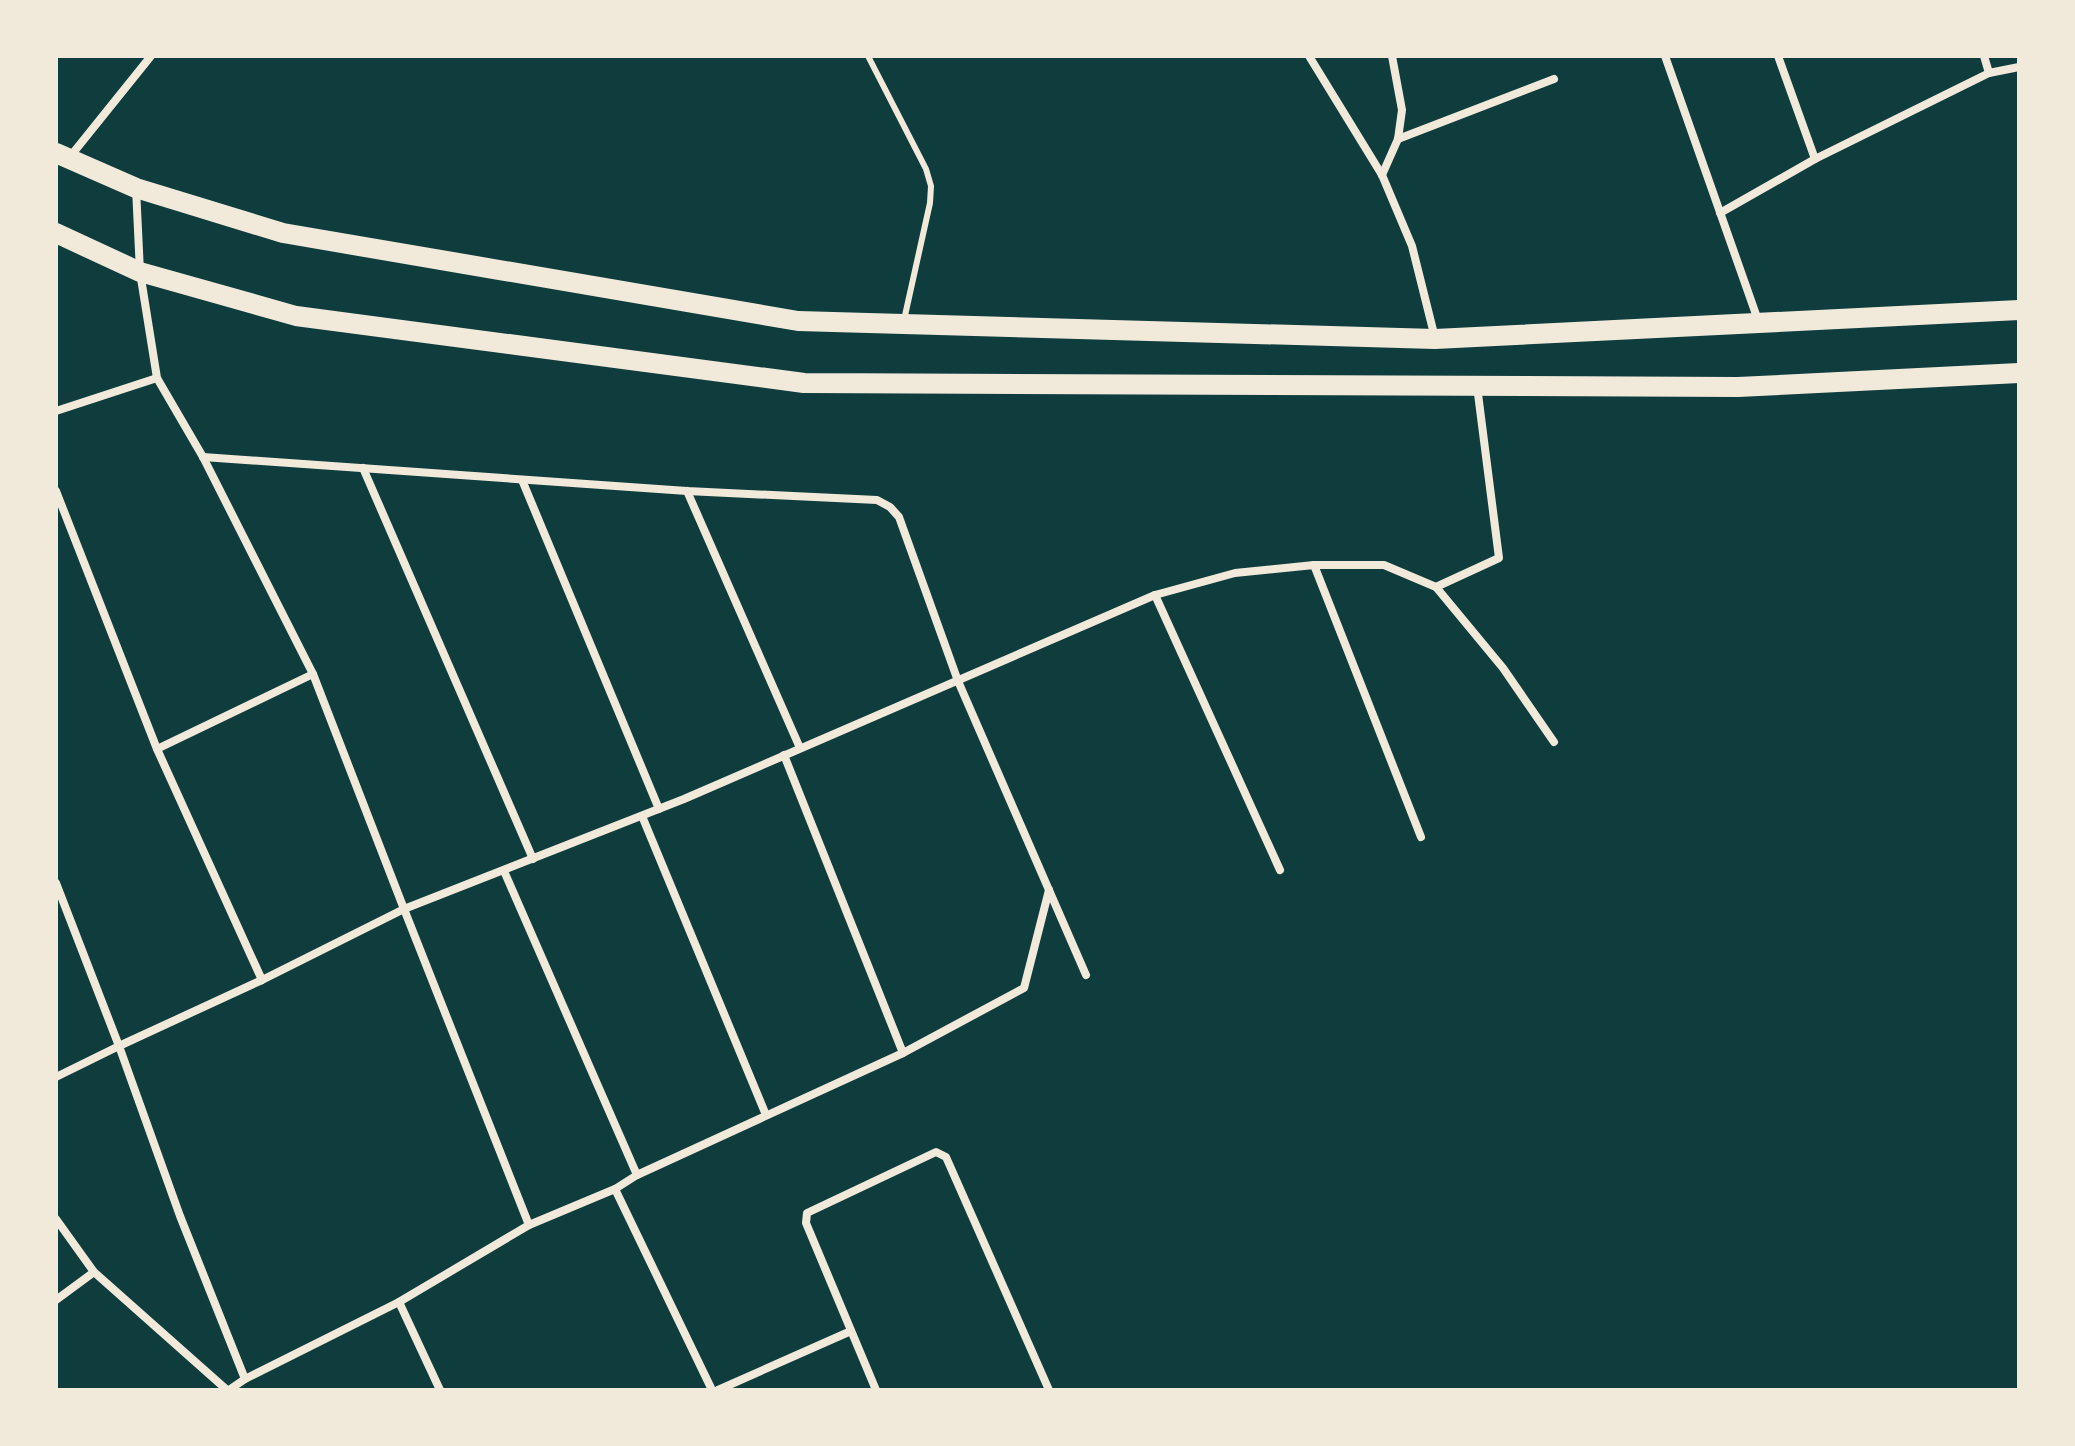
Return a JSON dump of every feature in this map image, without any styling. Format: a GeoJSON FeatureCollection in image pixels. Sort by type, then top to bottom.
{"type":"FeatureCollection","features":[{"type":"Feature","properties":{"kind":"main road"},"geometry":{"type":"LineString","coordinates":[[62,156],[136,188],[299,236],[798,321],[1435,339],[2019,310]]}},
{"type":"Feature","properties":{"kind":"main road"},"geometry":{"type":"LineString","coordinates":[[56,233],[140,272],[296,316],[804,383],[1738,387],[2019,373]]}},
{"type":"Feature","properties":{"kind":"street"},"geometry":{"type":"LineString","coordinates":[[62,156],[151,56]]}},
{"type":"Feature","properties":{"kind":"street"},"geometry":{"type":"LineString","coordinates":[[1309,56],[1382,175],[1412,246],[1435,339]]}},
{"type":"Feature","properties":{"kind":"street"},"geometry":{"type":"LineString","coordinates":[[1382,175],[1398,139],[1402,110],[1392,56]]}},
{"type":"Feature","properties":{"kind":"street"},"geometry":{"type":"LineString","coordinates":[[1665,56],[1759,324]]}},
{"type":"Feature","properties":{"kind":"street"},"geometry":{"type":"LineString","coordinates":[[1778,56],[1815,159]]}},
{"type":"Feature","properties":{"kind":"street"},"geometry":{"type":"LineString","coordinates":[[1984,56],[1989,73]]}},
{"type":"Feature","properties":{"kind":"street"},"geometry":{"type":"LineString","coordinates":[[1720,213],[1815,159],[1989,73],[2019,67]]}},
{"type":"Feature","properties":{"kind":"street"},"geometry":{"type":"LineString","coordinates":[[1398,139],[1554,79]]}},
{"type":"Feature","properties":{"kind":"street"},"geometry":{"type":"LineString","coordinates":[[136,188],[140,272],[157,378],[203,457],[313,674],[529,1225]]}},
{"type":"Feature","properties":{"kind":"street"},"geometry":{"type":"LineString","coordinates":[[56,411],[157,378]]}},
{"type":"Feature","properties":{"kind":"street"},"geometry":{"type":"LineString","coordinates":[[1436,587],[1499,558],[1477,386]]}},
{"type":"Feature","properties":{"kind":"street"},"geometry":{"type":"LineString","coordinates":[[203,457],[687,491],[877,500],[890,507],[899,517],[958,681],[1086,975]]}},
{"type":"Feature","properties":{"kind":"street"},"geometry":{"type":"LineString","coordinates":[[363,468],[533,859]]}},
{"type":"Feature","properties":{"kind":"street"},"geometry":{"type":"LineString","coordinates":[[522,480],[659,809]]}},
{"type":"Feature","properties":{"kind":"street"},"geometry":{"type":"LineString","coordinates":[[56,491],[157,749],[262,980]]}},
{"type":"Feature","properties":{"kind":"street"},"geometry":{"type":"LineString","coordinates":[[687,491],[800,748]]}},
{"type":"Feature","properties":{"kind":"street"},"geometry":{"type":"LineString","coordinates":[[1314,565],[1421,837]]}},
{"type":"Feature","properties":{"kind":"street"},"geometry":{"type":"LineString","coordinates":[[56,1077],[404,909],[659,809],[1155,595],[1235,573],[1314,565],[1384,565],[1436,587],[1503,668],[1554,742]]}},
{"type":"Feature","properties":{"kind":"street"},"geometry":{"type":"LineString","coordinates":[[1155,595],[1280,870]]}},
{"type":"Feature","properties":{"kind":"street"},"geometry":{"type":"LineString","coordinates":[[157,749],[313,674]]}},
{"type":"Feature","properties":{"kind":"street"},"geometry":{"type":"LineString","coordinates":[[784,755],[903,1053]]}},
{"type":"Feature","properties":{"kind":"street"},"geometry":{"type":"LineString","coordinates":[[642,816],[766,1115]]}},
{"type":"Feature","properties":{"kind":"street"},"geometry":{"type":"LineString","coordinates":[[504,871],[637,1175]]}},
{"type":"Feature","properties":{"kind":"street"},"geometry":{"type":"LineString","coordinates":[[56,883],[180,1216],[245,1379]]}},
{"type":"Feature","properties":{"kind":"street"},"geometry":{"type":"LineString","coordinates":[[56,1219],[94,1272],[228,1390],[399,1302],[529,1225],[615,1189],[637,1175],[903,1053],[1024,988],[1049,890]]}},
{"type":"Feature","properties":{"kind":"street"},"geometry":{"type":"LineString","coordinates":[[876,1390],[806,1223],[807,1213],[936,1152],[946,1157],[1049,1390]]}},
{"type":"Feature","properties":{"kind":"street"},"geometry":{"type":"LineString","coordinates":[[615,1189],[712,1390]]}},
{"type":"Feature","properties":{"kind":"street"},"geometry":{"type":"LineString","coordinates":[[56,1300],[94,1272]]}},
{"type":"Feature","properties":{"kind":"street"},"geometry":{"type":"LineString","coordinates":[[399,1302],[440,1390]]}},
{"type":"Feature","properties":{"kind":"street"},"geometry":{"type":"LineString","coordinates":[[718,1390],[851,1331]]}},
{"type":"Feature","properties":{"kind":"lane"},"geometry":{"type":"LineString","coordinates":[[868,56],[926,169],[931,186],[930,203],[903,324]]}}]}
